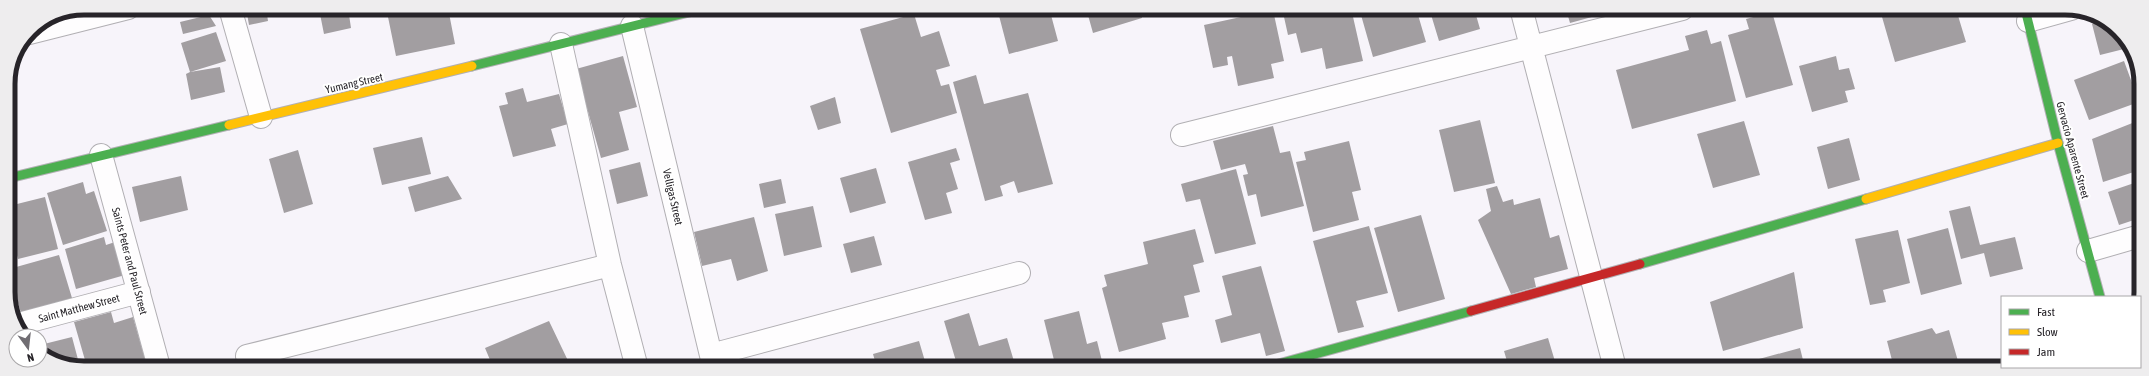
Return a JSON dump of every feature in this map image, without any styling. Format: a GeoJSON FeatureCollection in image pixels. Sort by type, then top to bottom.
{"type":"FeatureCollection","features":[{"type":"Feature","properties":{"kind":"main road","name":"Yumang Street"},"geometry":{"type":"LineString","coordinates":[[15,176],[677,15]]}},
{"type":"Feature","properties":{"kind":"main road","name":"Gervacio Aparente Street"},"geometry":{"type":"LineString","coordinates":[[2026,15],[2058,143],[2100,296]]}},
{"type":"Feature","properties":{"kind":"main road"},"geometry":{"type":"LineString","coordinates":[[1290,361],[1592,278],[2058,143]]}},
{"type":"Feature","properties":{"kind":"street"},"geometry":{"type":"LineString","coordinates":[[43,29],[100,15]]}},
{"type":"Feature","properties":{"kind":"street"},"geometry":{"type":"LineString","coordinates":[[232,15],[261,117]]}},
{"type":"Feature","properties":{"kind":"street"},"geometry":{"type":"LineString","coordinates":[[1523,15],[1613,361]]}},
{"type":"Feature","properties":{"kind":"street"},"geometry":{"type":"LineString","coordinates":[[1182,135],[1531,48],[1643,15]]}},
{"type":"Feature","properties":{"kind":"street","name":"Velligas Street"},"geometry":{"type":"LineString","coordinates":[[632,26],[712,361]]}},
{"type":"Feature","properties":{"kind":"street"},"geometry":{"type":"LineString","coordinates":[[561,44],[610,265],[635,361]]}},
{"type":"Feature","properties":{"kind":"street","name":"Saints Peter and Paul Street"},"geometry":{"type":"LineString","coordinates":[[101,155],[157,361]]}},
{"type":"Feature","properties":{"kind":"street"},"geometry":{"type":"LineString","coordinates":[[2088,251],[2134,238]]}},
{"type":"Feature","properties":{"kind":"street"},"geometry":{"type":"LineString","coordinates":[[246,356],[610,265]]}},
{"type":"Feature","properties":{"kind":"street"},"geometry":{"type":"LineString","coordinates":[[712,361],[1019,273]]}},
{"type":"Feature","properties":{"kind":"street","name":"Saint Matthew Street"},"geometry":{"type":"LineString","coordinates":[[23,323],[139,292]]}},
{"type":"Feature","properties":{"kind":"building"},"geometry":{"type":"Polygon","coordinates":[[[209,15],[216,26],[183,34],[180,22],[209,15]]]}},
{"type":"Feature","properties":{"kind":"building"},"geometry":{"type":"Polygon","coordinates":[[[247,15],[267,15],[268,21],[249,25],[247,15]]]}},
{"type":"Feature","properties":{"kind":"building"},"geometry":{"type":"Polygon","coordinates":[[[320,15],[349,15],[351,28],[324,34],[320,15]]]}},
{"type":"Feature","properties":{"kind":"building"},"geometry":{"type":"Polygon","coordinates":[[[398,15],[449,15],[455,44],[396,56],[388,17],[398,15]]]}},
{"type":"Feature","properties":{"kind":"building"},"geometry":{"type":"Polygon","coordinates":[[[914,15],[921,37],[939,31],[950,66],[936,70],[941,86],[949,84],[957,113],[891,133],[860,29],[914,15]]]}},
{"type":"Feature","properties":{"kind":"building"},"geometry":{"type":"Polygon","coordinates":[[[999,15],[1051,15],[1058,41],[1009,54],[999,15]]]}},
{"type":"Feature","properties":{"kind":"building"},"geometry":{"type":"Polygon","coordinates":[[[1088,15],[1141,15],[1142,18],[1093,33],[1088,15]]]}},
{"type":"Feature","properties":{"kind":"building"},"geometry":{"type":"Polygon","coordinates":[[[1250,15],[1274,15],[1284,61],[1271,64],[1274,78],[1238,86],[1232,56],[1227,57],[1228,65],[1213,68],[1204,25],[1250,15]]]}},
{"type":"Feature","properties":{"kind":"building"},"geometry":{"type":"Polygon","coordinates":[[[1284,15],[1353,15],[1363,61],[1326,69],[1322,48],[1301,53],[1296,33],[1288,35],[1284,15]]]}},
{"type":"Feature","properties":{"kind":"building"},"geometry":{"type":"Polygon","coordinates":[[[1361,15],[1418,15],[1426,42],[1373,57],[1361,15]]]}},
{"type":"Feature","properties":{"kind":"building"},"geometry":{"type":"Polygon","coordinates":[[[1431,15],[1476,15],[1480,29],[1439,41],[1431,15]]]}},
{"type":"Feature","properties":{"kind":"building"},"geometry":{"type":"Polygon","coordinates":[[[1568,15],[1599,15],[1570,23],[1568,15]]]}},
{"type":"Feature","properties":{"kind":"building"},"geometry":{"type":"Polygon","coordinates":[[[1761,15],[1773,15],[1793,85],[1746,98],[1728,35],[1749,29],[1746,19],[1761,15]]]}},
{"type":"Feature","properties":{"kind":"building"},"geometry":{"type":"Polygon","coordinates":[[[1881,15],[1958,15],[1966,42],[1895,62],[1881,15]]]}},
{"type":"Feature","properties":{"kind":"building"},"geometry":{"type":"Polygon","coordinates":[[[2097,23],[2110,32],[2124,49],[2100,55],[2092,24],[2097,23]]]}},
{"type":"Feature","properties":{"kind":"building"},"geometry":{"type":"Polygon","coordinates":[[[1707,30],[1711,44],[1721,41],[1736,101],[1632,129],[1616,70],[1689,50],[1685,36],[1707,30]]]}},
{"type":"Feature","properties":{"kind":"building"},"geometry":{"type":"Polygon","coordinates":[[[216,32],[226,61],[190,72],[181,43],[216,32]]]}},
{"type":"Feature","properties":{"kind":"building"},"geometry":{"type":"Polygon","coordinates":[[[623,56],[637,107],[619,112],[629,150],[601,158],[576,69],[623,56]]]}},
{"type":"Feature","properties":{"kind":"building"},"geometry":{"type":"Polygon","coordinates":[[[1836,56],[1839,70],[1849,68],[1855,89],[1845,91],[1848,102],[1812,112],[1799,66],[1836,56]]]}},
{"type":"Feature","properties":{"kind":"building"},"geometry":{"type":"Polygon","coordinates":[[[2124,61],[2134,88],[2134,104],[2089,120],[2074,80],[2124,61]]]}},
{"type":"Feature","properties":{"kind":"building"},"geometry":{"type":"Polygon","coordinates":[[[220,67],[225,92],[191,100],[186,74],[220,67]]]}},
{"type":"Feature","properties":{"kind":"building"},"geometry":{"type":"Polygon","coordinates":[[[976,75],[984,104],[1028,93],[1053,184],[1018,193],[1014,181],[1000,186],[1003,196],[985,201],[953,82],[976,75]]]}},
{"type":"Feature","properties":{"kind":"building"},"geometry":{"type":"Polygon","coordinates":[[[523,88],[527,102],[559,94],[568,124],[551,129],[556,146],[513,157],[499,106],[508,104],[505,93],[523,88]]]}},
{"type":"Feature","properties":{"kind":"building"},"geometry":{"type":"Polygon","coordinates":[[[835,97],[841,123],[818,130],[810,106],[835,97]]]}},
{"type":"Feature","properties":{"kind":"building"},"geometry":{"type":"Polygon","coordinates":[[[1480,120],[1495,183],[1454,192],[1439,130],[1480,120]]]}},
{"type":"Feature","properties":{"kind":"building"},"geometry":{"type":"Polygon","coordinates":[[[1744,121],[1760,175],[1713,188],[1697,134],[1744,121]]]}},
{"type":"Feature","properties":{"kind":"building"},"geometry":{"type":"Polygon","coordinates":[[[2134,122],[2134,172],[2103,182],[2092,139],[2134,122]]]}},
{"type":"Feature","properties":{"kind":"building"},"geometry":{"type":"Polygon","coordinates":[[[1273,126],[1280,153],[1290,151],[1304,206],[1261,217],[1256,194],[1248,196],[1243,175],[1248,174],[1245,164],[1221,170],[1213,141],[1273,126]]]}},
{"type":"Feature","properties":{"kind":"building"},"geometry":{"type":"Polygon","coordinates":[[[422,137],[431,174],[382,185],[373,148],[422,137]]]}},
{"type":"Feature","properties":{"kind":"building"},"geometry":{"type":"Polygon","coordinates":[[[1849,138],[1860,180],[1828,189],[1817,147],[1849,138]]]}},
{"type":"Feature","properties":{"kind":"building"},"geometry":{"type":"Polygon","coordinates":[[[1349,141],[1361,190],[1352,192],[1359,220],[1313,232],[1296,162],[1306,160],[1304,152],[1349,141]]]}},
{"type":"Feature","properties":{"kind":"building"},"geometry":{"type":"Polygon","coordinates":[[[956,148],[960,160],[950,163],[958,189],[946,193],[952,213],[925,220],[908,162],[956,148]]]}},
{"type":"Feature","properties":{"kind":"building"},"geometry":{"type":"Polygon","coordinates":[[[298,150],[313,204],[284,213],[269,159],[298,150]]]}},
{"type":"Feature","properties":{"kind":"building"},"geometry":{"type":"Polygon","coordinates":[[[640,162],[648,196],[617,204],[609,170],[640,162]]]}},
{"type":"Feature","properties":{"kind":"building"},"geometry":{"type":"Polygon","coordinates":[[[876,168],[886,203],[850,213],[840,178],[876,168]]]}},
{"type":"Feature","properties":{"kind":"building"},"geometry":{"type":"Polygon","coordinates":[[[1236,169],[1256,244],[1215,254],[1200,199],[1186,202],[1181,184],[1236,169]]]}},
{"type":"Feature","properties":{"kind":"building"},"geometry":{"type":"Polygon","coordinates":[[[181,176],[188,210],[140,222],[132,187],[181,176]]]}},
{"type":"Feature","properties":{"kind":"building"},"geometry":{"type":"Polygon","coordinates":[[[448,176],[462,199],[415,212],[408,187],[448,176]]]}},
{"type":"Feature","properties":{"kind":"building"},"geometry":{"type":"Polygon","coordinates":[[[781,179],[786,203],[764,208],[759,184],[781,179]]]}},
{"type":"Feature","properties":{"kind":"building"},"geometry":{"type":"Polygon","coordinates":[[[83,182],[86,194],[94,191],[107,231],[63,245],[47,193],[83,182]]]}},
{"type":"Feature","properties":{"kind":"building"},"geometry":{"type":"Polygon","coordinates":[[[2134,183],[2134,220],[2119,225],[2108,192],[2134,183]]]}},
{"type":"Feature","properties":{"kind":"building"},"geometry":{"type":"Polygon","coordinates":[[[1497,186],[1503,202],[1513,199],[1514,205],[1540,198],[1550,238],[1559,235],[1568,269],[1534,278],[1536,287],[1511,294],[1478,220],[1491,211],[1486,189],[1497,186]]]}},
{"type":"Feature","properties":{"kind":"building"},"geometry":{"type":"Polygon","coordinates":[[[45,197],[58,249],[18,259],[15,247],[15,204],[45,197]]]}},
{"type":"Feature","properties":{"kind":"building"},"geometry":{"type":"Polygon","coordinates":[[[813,206],[822,247],[784,256],[775,214],[813,206]]]}},
{"type":"Feature","properties":{"kind":"building"},"geometry":{"type":"Polygon","coordinates":[[[1970,206],[1980,245],[2015,237],[2023,269],[1990,277],[1984,253],[1961,259],[1949,211],[1970,206]]]}},
{"type":"Feature","properties":{"kind":"building"},"geometry":{"type":"Polygon","coordinates":[[[1421,215],[1445,299],[1398,312],[1374,228],[1421,215]]]}},
{"type":"Feature","properties":{"kind":"building"},"geometry":{"type":"Polygon","coordinates":[[[754,217],[768,271],[737,281],[731,259],[702,266],[694,232],[754,217]]]}},
{"type":"Feature","properties":{"kind":"building"},"geometry":{"type":"Polygon","coordinates":[[[1369,226],[1388,293],[1356,301],[1364,327],[1338,333],[1313,241],[1369,226]]]}},
{"type":"Feature","properties":{"kind":"building"},"geometry":{"type":"Polygon","coordinates":[[[1948,228],[1962,284],[1921,295],[1907,239],[1948,228]]]}},
{"type":"Feature","properties":{"kind":"building"},"geometry":{"type":"Polygon","coordinates":[[[1195,229],[1204,262],[1193,265],[1200,292],[1184,296],[1189,317],[1162,323],[1166,339],[1119,352],[1102,288],[1107,286],[1104,275],[1148,264],[1143,242],[1195,229]]]}},
{"type":"Feature","properties":{"kind":"building"},"geometry":{"type":"Polygon","coordinates":[[[1898,230],[1910,283],[1883,290],[1886,302],[1870,305],[1855,239],[1898,230]]]}},
{"type":"Feature","properties":{"kind":"building"},"geometry":{"type":"Polygon","coordinates":[[[874,236],[882,265],[851,273],[843,244],[874,236]]]}},
{"type":"Feature","properties":{"kind":"building"},"geometry":{"type":"Polygon","coordinates":[[[104,237],[106,245],[115,242],[125,275],[76,289],[65,249],[104,237]]]}},
{"type":"Feature","properties":{"kind":"building"},"geometry":{"type":"Polygon","coordinates":[[[59,255],[72,298],[21,313],[18,303],[16,303],[15,267],[59,255]]]}},
{"type":"Feature","properties":{"kind":"building"},"geometry":{"type":"Polygon","coordinates":[[[1261,266],[1285,351],[1266,356],[1260,333],[1221,343],[1215,320],[1232,315],[1222,276],[1261,266]]]}},
{"type":"Feature","properties":{"kind":"building"},"geometry":{"type":"Polygon","coordinates":[[[1794,272],[1803,328],[1723,351],[1710,302],[1794,272]]]}},
{"type":"Feature","properties":{"kind":"building"},"geometry":{"type":"Polygon","coordinates":[[[1079,311],[1087,344],[1097,341],[1102,361],[1054,361],[1044,320],[1079,311]]]}},
{"type":"Feature","properties":{"kind":"building"},"geometry":{"type":"Polygon","coordinates":[[[111,312],[114,323],[133,317],[145,359],[137,361],[85,361],[74,322],[111,312]]]}},
{"type":"Feature","properties":{"kind":"building"},"geometry":{"type":"Polygon","coordinates":[[[969,313],[979,346],[1007,338],[1014,361],[956,361],[944,321],[969,313]]]}},
{"type":"Feature","properties":{"kind":"building"},"geometry":{"type":"Polygon","coordinates":[[[549,321],[568,361],[490,361],[485,348],[549,321]]]}},
{"type":"Feature","properties":{"kind":"building"},"geometry":{"type":"Polygon","coordinates":[[[1932,328],[1936,334],[1949,330],[1958,361],[1892,361],[1887,341],[1932,328]]]}},
{"type":"Feature","properties":{"kind":"building"},"geometry":{"type":"Polygon","coordinates":[[[72,337],[78,360],[62,357],[48,350],[48,343],[72,337]]]}},
{"type":"Feature","properties":{"kind":"building"},"geometry":{"type":"Polygon","coordinates":[[[1548,338],[1555,361],[1507,361],[1504,351],[1548,338]]]}},
{"type":"Feature","properties":{"kind":"building"},"geometry":{"type":"Polygon","coordinates":[[[919,341],[925,361],[875,361],[873,354],[919,341]]]}},
{"type":"Feature","properties":{"kind":"building"},"geometry":{"type":"Polygon","coordinates":[[[1800,348],[1803,361],[1760,361],[1759,359],[1800,348]]]}},
{"type":"Feature","properties":{"kind":"traffic: fast"},"geometry":{"type":"LineString","coordinates":[[472,66],[677,15]]}},
{"type":"Feature","properties":{"kind":"traffic: fast"},"geometry":{"type":"LineString","coordinates":[[2026,15],[2058,143],[2100,296]]}},
{"type":"Feature","properties":{"kind":"traffic: fast"},"geometry":{"type":"LineString","coordinates":[[15,177],[229,125]]}},
{"type":"Feature","properties":{"kind":"traffic: fast"},"geometry":{"type":"LineString","coordinates":[[1640,264],[1866,199]]}},
{"type":"Feature","properties":{"kind":"traffic: fast"},"geometry":{"type":"LineString","coordinates":[[1289,361],[1471,311]]}},
{"type":"Feature","properties":{"kind":"traffic: slow"},"geometry":{"type":"LineString","coordinates":[[229,125],[472,66]]}},
{"type":"Feature","properties":{"kind":"traffic: slow"},"geometry":{"type":"LineString","coordinates":[[1866,199],[2058,143]]}},
{"type":"Feature","properties":{"kind":"traffic: jam"},"geometry":{"type":"LineString","coordinates":[[1471,311],[1640,264]]}}]}
